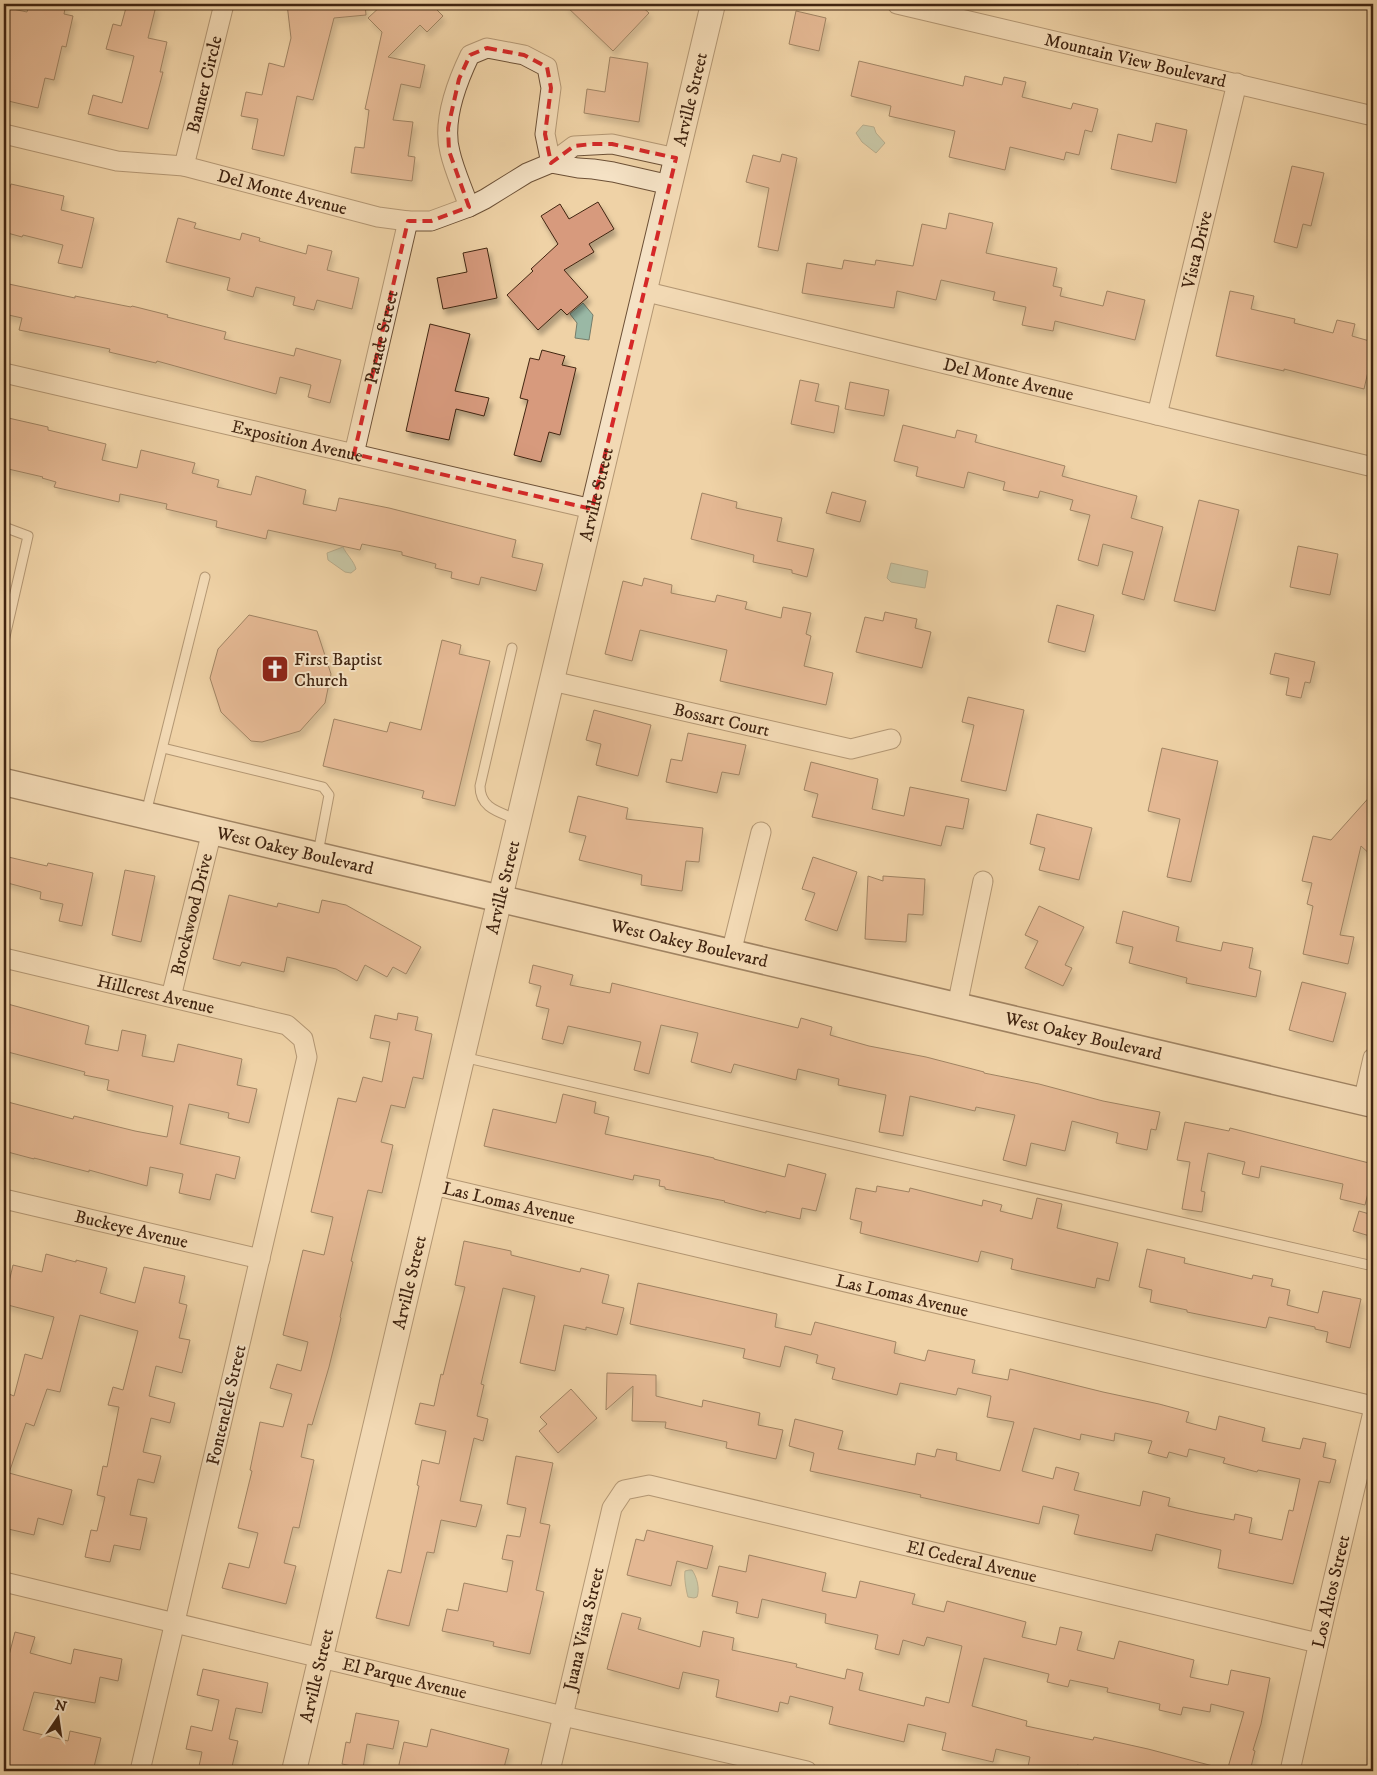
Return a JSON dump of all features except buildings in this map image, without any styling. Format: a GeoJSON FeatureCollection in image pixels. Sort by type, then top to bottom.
{"type":"FeatureCollection","features":[{"type":"Feature","properties":{"kind":"main road","name":"West Oakey Boulevard"},"geometry":{"type":"LineString","coordinates":[[4,782],[1368,1103]]}},
{"type":"Feature","properties":{"kind":"street","name":"Banner Circle"},"geometry":{"type":"LineString","coordinates":[[184,166],[224,4]]}},
{"type":"Feature","properties":{"kind":"street","name":"Arville Street"},"geometry":{"type":"LineString","coordinates":[[294,1771],[713,4]]}},
{"type":"Feature","properties":{"kind":"street","name":"Mountain View Boulevard"},"geometry":{"type":"LineString","coordinates":[[898,4],[1373,116]]}},
{"type":"Feature","properties":{"kind":"street"},"geometry":{"type":"LineString","coordinates":[[469,207],[449,151],[448,128],[459,79],[470,55],[488,48],[524,55],[547,67],[551,88],[545,134],[551,163],[578,168],[593,168],[670,185]]}},
{"type":"Feature","properties":{"kind":"street","name":"Vista Drive"},"geometry":{"type":"LineString","coordinates":[[1157,415],[1237,83]]}},
{"type":"Feature","properties":{"kind":"street","name":"Del Monte Avenue"},"geometry":{"type":"LineString","coordinates":[[4,134],[117,161],[184,166],[378,217],[408,221],[431,221],[469,207],[527,173],[551,163],[574,146],[612,144],[676,158]]}},
{"type":"Feature","properties":{"kind":"street","name":"Parade Street"},"geometry":{"type":"LineString","coordinates":[[354,454],[408,221]]}},
{"type":"Feature","properties":{"kind":"street","name":"Del Monte Avenue"},"geometry":{"type":"LineString","coordinates":[[644,291],[1373,467]]}},
{"type":"Feature","properties":{"kind":"street","name":"Exposition Avenue"},"geometry":{"type":"LineString","coordinates":[[4,373],[592,509]]}},
{"type":"Feature","properties":{"kind":"street","name":"Bossart Court"},"geometry":{"type":"LineString","coordinates":[[552,681],[851,749],[891,739]]}},
{"type":"Feature","properties":{"kind":"street","name":"Brockwood Drive"},"geometry":{"type":"LineString","coordinates":[[171,997],[212,831]]}},
{"type":"Feature","properties":{"kind":"street"},"geometry":{"type":"LineString","coordinates":[[731,953],[761,832]]}},
{"type":"Feature","properties":{"kind":"street"},"geometry":{"type":"LineString","coordinates":[[957,1006],[983,881]]}},
{"type":"Feature","properties":{"kind":"street","name":"Hillcrest Avenue"},"geometry":{"type":"LineString","coordinates":[[4,958],[287,1025],[303,1039]]}},
{"type":"Feature","properties":{"kind":"street","name":"Fontenelle Street"},"geometry":{"type":"LineString","coordinates":[[140,1771],[307,1057],[303,1039]]}},
{"type":"Feature","properties":{"kind":"street"},"geometry":{"type":"LineString","coordinates":[[1368,1103],[1373,1058]]}},
{"type":"Feature","properties":{"kind":"street","name":"Las Lomas Avenue"},"geometry":{"type":"LineString","coordinates":[[433,1186],[1373,1406]]}},
{"type":"Feature","properties":{"kind":"street","name":"Buckeye Avenue"},"geometry":{"type":"LineString","coordinates":[[4,1199],[260,1259]]}},
{"type":"Feature","properties":{"kind":"street","name":"Los Altos Street"},"geometry":{"type":"LineString","coordinates":[[1290,1771],[1373,1412]]}},
{"type":"Feature","properties":{"kind":"street","name":"El Cederal Avenue"},"geometry":{"type":"LineString","coordinates":[[624,1490],[648,1485],[1318,1644]]}},
{"type":"Feature","properties":{"kind":"street","name":"Juana Vista Street"},"geometry":{"type":"LineString","coordinates":[[550,1771],[612,1508],[624,1490]]}},
{"type":"Feature","properties":{"kind":"street","name":"El Parque Avenue"},"geometry":{"type":"LineString","coordinates":[[4,1582],[563,1716],[807,1771]]}},
{"type":"Feature","properties":{"kind":"lane"},"geometry":{"type":"LineString","coordinates":[[4,527],[28,536],[4,641]]}},
{"type":"Feature","properties":{"kind":"lane"},"geometry":{"type":"LineString","coordinates":[[146,816],[205,577]]}},
{"type":"Feature","properties":{"kind":"lane"},"geometry":{"type":"LineString","coordinates":[[512,648],[480,786],[480,797],[488,808],[518,821]]}},
{"type":"Feature","properties":{"kind":"lane"},"geometry":{"type":"LineString","coordinates":[[162,748],[323,786],[329,795],[318,856]]}},
{"type":"Feature","properties":{"kind":"lane"},"geometry":{"type":"LineString","coordinates":[[463,1057],[1373,1266]]}},
{"type":"Feature","properties":{"kind":"highlighted area"},"geometry":{"type":"Polygon","coordinates":[[[487,48],[524,55],[547,67],[551,88],[545,134],[551,163],[574,146],[592,144],[612,144],[676,158],[592,509],[354,454],[408,221],[431,221],[469,207],[449,151],[448,128],[459,79],[470,55],[487,48]]]}},
{"type":"Feature","properties":{"kind":"shaded area"},"geometry":{"type":"Polygon","coordinates":[[[863,125],[874,127],[876,133],[885,143],[876,153],[862,142],[856,133],[863,125]]]}},
{"type":"Feature","properties":{"kind":"shaded area"},"geometry":{"type":"Polygon","coordinates":[[[583,303],[593,315],[589,340],[575,338],[577,323],[570,314],[583,303]]]}},
{"type":"Feature","properties":{"kind":"shaded area"},"geometry":{"type":"Polygon","coordinates":[[[343,547],[356,569],[351,573],[345,572],[328,560],[327,553],[343,547]]]}},
{"type":"Feature","properties":{"kind":"shaded area"},"geometry":{"type":"Polygon","coordinates":[[[891,563],[928,571],[925,588],[891,582],[887,578],[891,563]]]}},
{"type":"Feature","properties":{"kind":"shaded area"},"geometry":{"type":"Polygon","coordinates":[[[692,1570],[698,1583],[698,1594],[694,1598],[688,1597],[686,1588],[685,1571],[692,1570]]]}},
{"type":"Feature","properties":{"kind":"place","name":"First Baptist Church"},"geometry":{"type":"Point","coordinates":[275,669]}}]}
